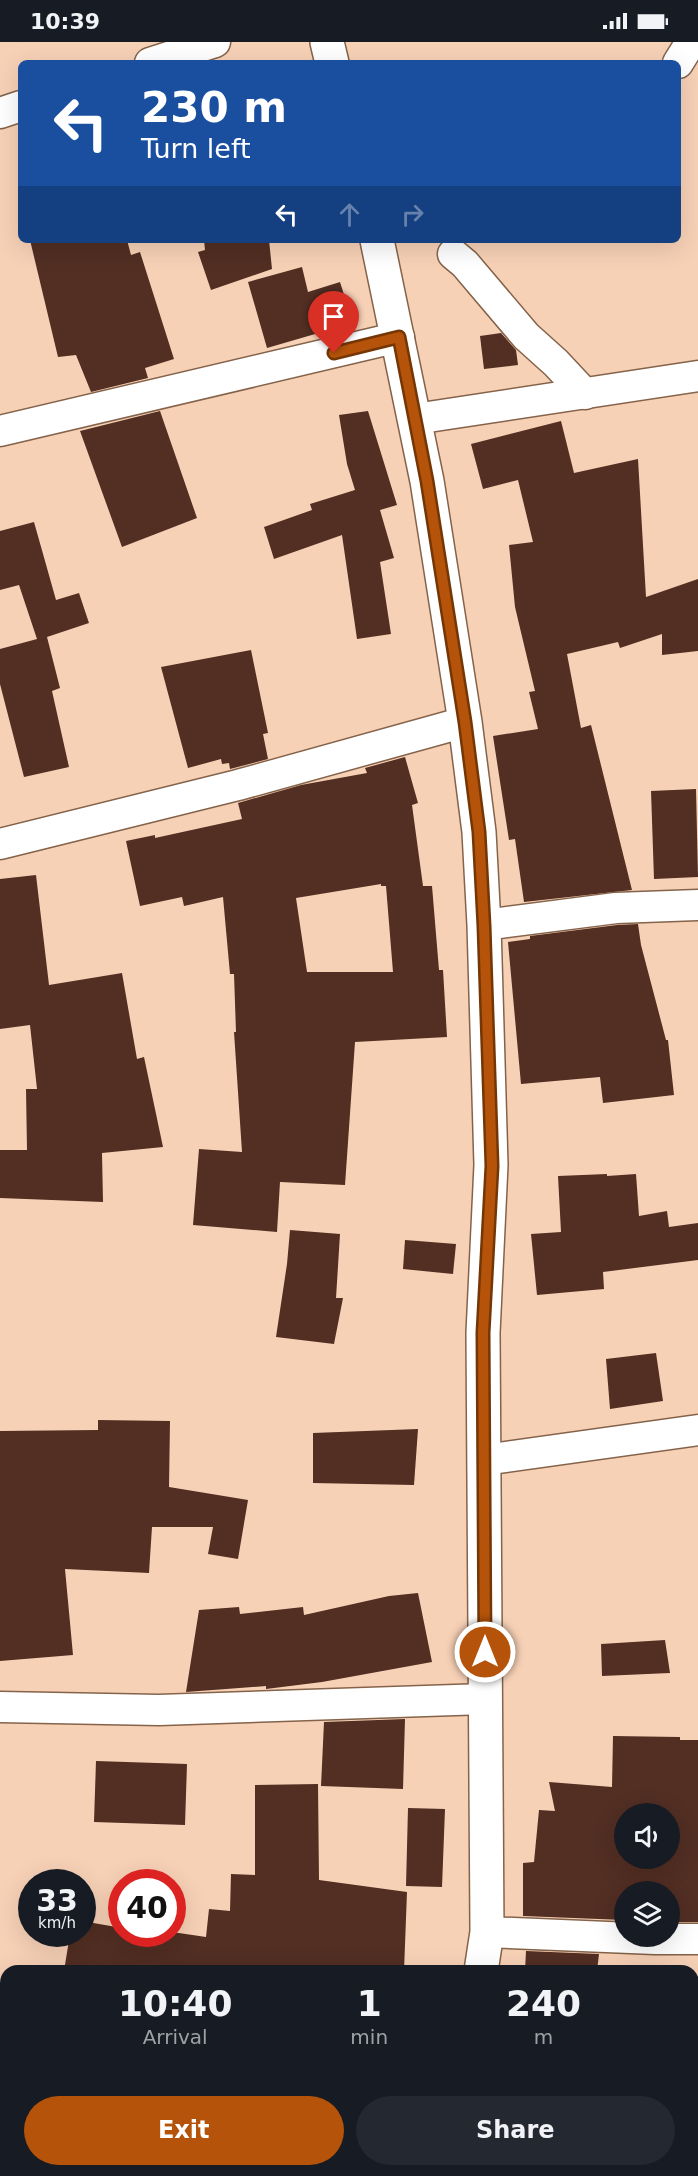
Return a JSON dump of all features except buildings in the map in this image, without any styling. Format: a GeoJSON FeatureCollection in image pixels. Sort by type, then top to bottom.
{"type":"FeatureCollection","features":[{"type":"Feature","properties":{"kind":"street"},"geometry":{"type":"LineString","coordinates":[[159,60],[215,42]]}},
{"type":"Feature","properties":{"kind":"street"},"geometry":{"type":"LineString","coordinates":[[327,42],[331,60]]}},
{"type":"Feature","properties":{"kind":"street"},"geometry":{"type":"LineString","coordinates":[[680,60],[691,42]]}},
{"type":"Feature","properties":{"kind":"street"},"geometry":{"type":"LineString","coordinates":[[0,113],[18,107]]}},
{"type":"Feature","properties":{"kind":"street"},"geometry":{"type":"LineString","coordinates":[[378,243],[399,337],[427,481],[465,722],[479,832],[492,1166],[483,1333],[487,1932],[482,1965]]}},
{"type":"Feature","properties":{"kind":"street"},"geometry":{"type":"LineString","coordinates":[[453,254],[465,264],[526,336],[585,394]]}},
{"type":"Feature","properties":{"kind":"street"},"geometry":{"type":"LineString","coordinates":[[0,431],[399,337]]}},
{"type":"Feature","properties":{"kind":"street"},"geometry":{"type":"LineString","coordinates":[[415,419],[698,376]]}},
{"type":"Feature","properties":{"kind":"street"},"geometry":{"type":"LineString","coordinates":[[0,844],[238,785],[465,722]]}},
{"type":"Feature","properties":{"kind":"street"},"geometry":{"type":"LineString","coordinates":[[484,926],[616,908],[698,906]]}},
{"type":"Feature","properties":{"kind":"street"},"geometry":{"type":"LineString","coordinates":[[484,1460],[698,1430]]}},
{"type":"Feature","properties":{"kind":"street"},"geometry":{"type":"LineString","coordinates":[[0,1707],[159,1710],[485,1699]]}},
{"type":"Feature","properties":{"kind":"street"},"geometry":{"type":"LineString","coordinates":[[487,1932],[655,1940],[698,1939]]}},
{"type":"Feature","properties":{"kind":"route"},"geometry":{"type":"LineString","coordinates":[[334,353],[399,337],[427,481],[465,722],[479,832],[492,1166],[483,1333],[485,1652]]}}]}
